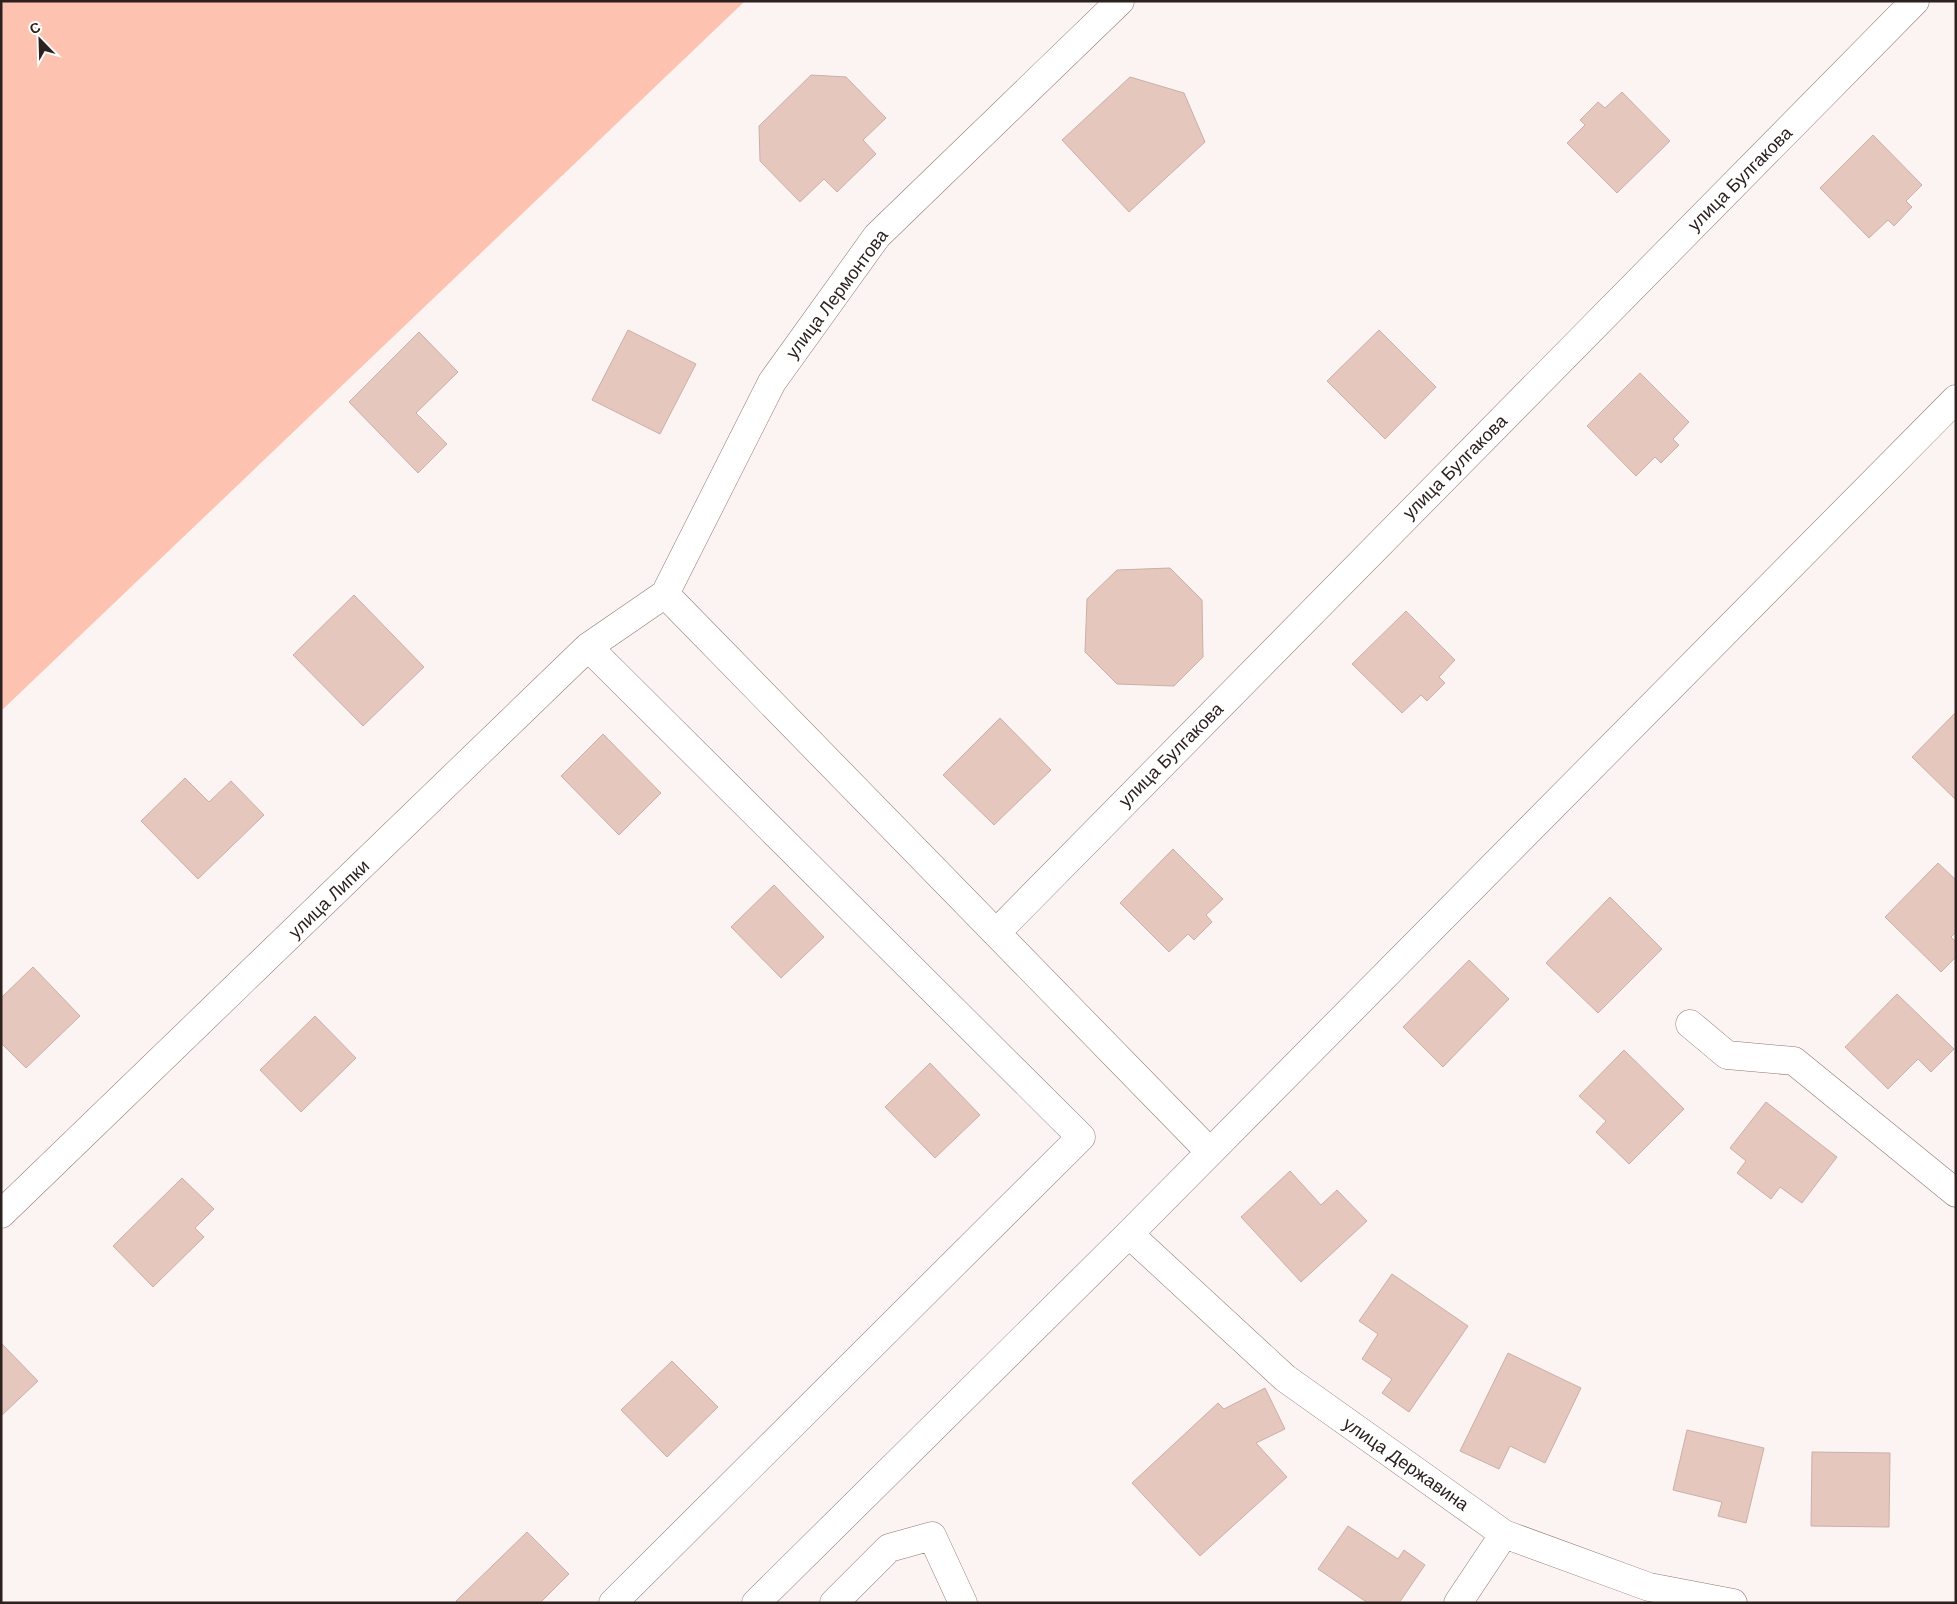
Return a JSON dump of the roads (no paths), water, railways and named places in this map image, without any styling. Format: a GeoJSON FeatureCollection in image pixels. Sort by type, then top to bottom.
{"type":"FeatureCollection","features":[{"type":"Feature","properties":{"kind":"street","name":"улица Лермонтова"},"geometry":{"type":"LineString","coordinates":[[665,594],[772,382],[877,236],[1120,1]]}},
{"type":"Feature","properties":{"kind":"street","name":"улица Булгакова"},"geometry":{"type":"LineString","coordinates":[[996,933],[1915,1]]}},
{"type":"Feature","properties":{"kind":"street"},"geometry":{"type":"LineString","coordinates":[[756,1603],[1129,1234],[1956,399]]}},
{"type":"Feature","properties":{"kind":"street","name":"улица Липки"},"geometry":{"type":"LineString","coordinates":[[1,1214],[588,647],[665,594]]}},
{"type":"Feature","properties":{"kind":"street"},"geometry":{"type":"LineString","coordinates":[[665,594],[1210,1152]]}},
{"type":"Feature","properties":{"kind":"street"},"geometry":{"type":"LineString","coordinates":[[588,647],[1081,1137],[613,1603]]}},
{"type":"Feature","properties":{"kind":"street"},"geometry":{"type":"LineString","coordinates":[[1690,1024],[1727,1054],[1794,1061],[1956,1193]]}},
{"type":"Feature","properties":{"kind":"street","name":"улица Державина"},"geometry":{"type":"LineString","coordinates":[[1129,1234],[1285,1378],[1504,1534],[1649,1587],[1733,1603]]}},
{"type":"Feature","properties":{"kind":"street"},"geometry":{"type":"LineString","coordinates":[[1458,1603],[1504,1534]]}},
{"type":"Feature","properties":{"kind":"street"},"geometry":{"type":"LineString","coordinates":[[834,1603],[889,1548],[932,1536],[963,1603]]}}]}
